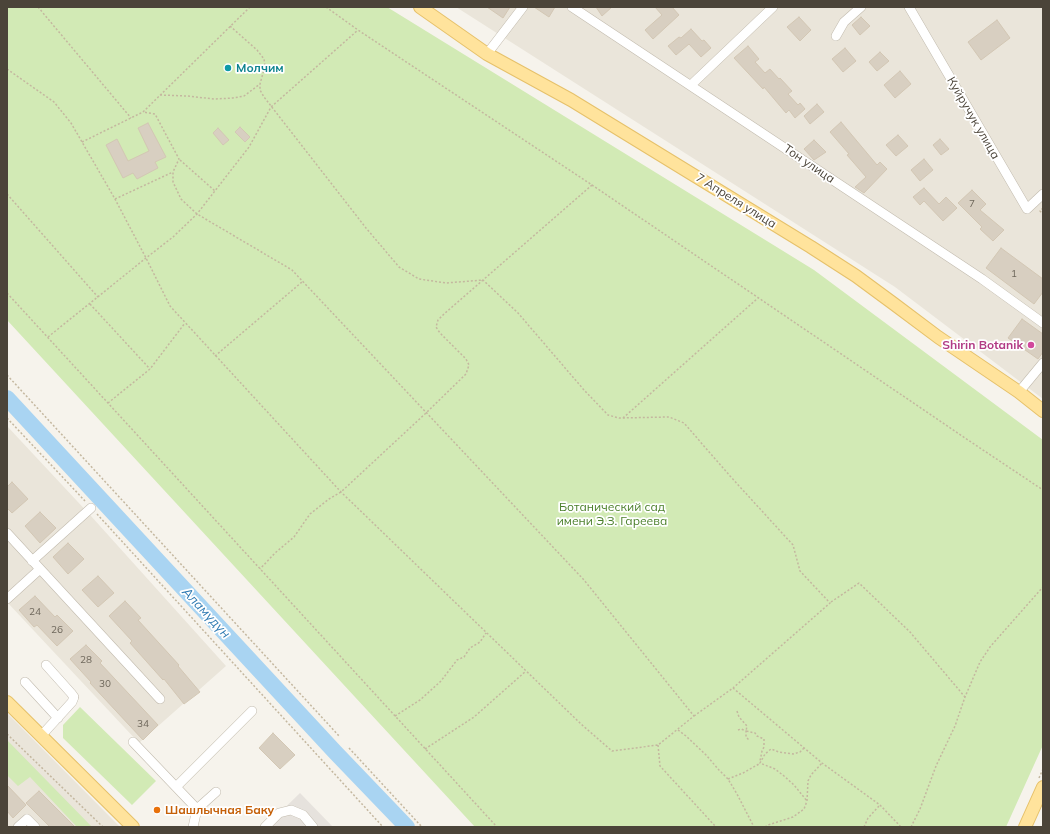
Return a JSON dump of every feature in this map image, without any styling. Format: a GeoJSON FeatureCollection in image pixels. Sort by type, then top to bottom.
{"type":"FeatureCollection","features":[{"type":"Feature","properties":{"kind":"main road","name":"7 Апреля улица"},"geometry":{"type":"LineString","coordinates":[[420,7],[487,54],[571,100],[811,247],[862,281],[938,337],[1019,392],[1043,411]]}},
{"type":"Feature","properties":{"kind":"main road"},"geometry":{"type":"LineString","coordinates":[[7,702],[133,827]]}},
{"type":"Feature","properties":{"kind":"main road"},"geometry":{"type":"LineString","coordinates":[[1025,827],[1043,787]]}},
{"type":"Feature","properties":{"kind":"street"},"geometry":{"type":"LineString","coordinates":[[487,54],[524,7]]}},
{"type":"Feature","properties":{"kind":"street","name":"Тон улица"},"geometry":{"type":"LineString","coordinates":[[572,7],[982,279],[1043,323]]}},
{"type":"Feature","properties":{"kind":"street"},"geometry":{"type":"LineString","coordinates":[[691,85],[774,7]]}},
{"type":"Feature","properties":{"kind":"street"},"geometry":{"type":"LineString","coordinates":[[836,36],[844,22],[861,7]]}},
{"type":"Feature","properties":{"kind":"street","name":"Куйручук улица"},"geometry":{"type":"LineString","coordinates":[[909,7],[1027,209],[1043,194]]}},
{"type":"Feature","properties":{"kind":"street"},"geometry":{"type":"LineString","coordinates":[[1019,392],[1043,363]]}},
{"type":"Feature","properties":{"kind":"street"},"geometry":{"type":"LineString","coordinates":[[32,560],[91,508]]}},
{"type":"Feature","properties":{"kind":"street"},"geometry":{"type":"LineString","coordinates":[[7,533],[160,699]]}},
{"type":"Feature","properties":{"kind":"street"},"geometry":{"type":"LineString","coordinates":[[7,598],[40,569]]}},
{"type":"Feature","properties":{"kind":"street"},"geometry":{"type":"LineString","coordinates":[[41,736],[74,698],[46,665]]}},
{"type":"Feature","properties":{"kind":"street"},"geometry":{"type":"LineString","coordinates":[[24,682],[58,718]]}},
{"type":"Feature","properties":{"kind":"street"},"geometry":{"type":"LineString","coordinates":[[176,787],[252,711]]}},
{"type":"Feature","properties":{"kind":"street"},"geometry":{"type":"LineString","coordinates":[[133,742],[197,809]]}},
{"type":"Feature","properties":{"kind":"street"},"geometry":{"type":"LineString","coordinates":[[193,827],[197,809],[216,792]]}},
{"type":"Feature","properties":{"kind":"street"},"geometry":{"type":"LineString","coordinates":[[266,827],[279,813],[291,810],[303,815],[313,827]]}},
{"type":"Feature","properties":{"kind":"street"},"geometry":{"type":"LineString","coordinates":[[18,827],[27,819],[35,827]]}},
{"type":"Feature","properties":{"kind":"path"},"geometry":{"type":"LineString","coordinates":[[38,7],[131,118]]}},
{"type":"Feature","properties":{"kind":"path"},"geometry":{"type":"LineString","coordinates":[[82,142],[143,112],[250,7]]}},
{"type":"Feature","properties":{"kind":"path"},"geometry":{"type":"LineString","coordinates":[[326,7],[1043,490]]}},
{"type":"Feature","properties":{"kind":"path"},"geometry":{"type":"LineString","coordinates":[[230,26],[258,50],[264,59],[265,66],[260,84],[260,90],[271,107],[366,228],[399,267],[418,279],[446,283],[483,280],[518,313],[584,390],[608,415],[619,418],[669,417],[684,423],[793,545],[800,571],[830,603]]}},
{"type":"Feature","properties":{"kind":"path"},"geometry":{"type":"LineString","coordinates":[[47,337],[173,238],[197,214],[249,147],[271,107],[358,30]]}},
{"type":"Feature","properties":{"kind":"path"},"geometry":{"type":"LineString","coordinates":[[7,69],[54,102],[71,124],[115,199],[170,306],[185,323],[341,492],[486,633],[612,751],[658,745],[694,716],[733,688],[830,603],[859,583],[910,632],[965,697]]}},
{"type":"Feature","properties":{"kind":"path"},"geometry":{"type":"LineString","coordinates":[[160,96],[187,96],[214,99],[233,98],[244,96],[260,84]]}},
{"type":"Feature","properties":{"kind":"path"},"geometry":{"type":"LineString","coordinates":[[143,112],[155,114],[180,159],[215,191]]}},
{"type":"Feature","properties":{"kind":"path"},"geometry":{"type":"LineString","coordinates":[[180,159],[173,172],[173,182],[182,199],[197,214],[292,270],[584,580],[694,716]]}},
{"type":"Feature","properties":{"kind":"path"},"geometry":{"type":"LineString","coordinates":[[115,199],[173,172]]}},
{"type":"Feature","properties":{"kind":"path"},"geometry":{"type":"LineString","coordinates":[[260,569],[275,553],[294,537],[310,514],[328,499],[341,492],[466,374],[468,365],[466,359],[440,333],[436,327],[438,320],[592,185]]}},
{"type":"Feature","properties":{"kind":"path"},"geometry":{"type":"LineString","coordinates":[[7,194],[98,297]]}},
{"type":"Feature","properties":{"kind":"path"},"geometry":{"type":"LineString","coordinates":[[1043,208],[1040,211],[1043,214]]}},
{"type":"Feature","properties":{"kind":"path"},"geometry":{"type":"LineString","coordinates":[[215,356],[303,282]]}},
{"type":"Feature","properties":{"kind":"path"},"geometry":{"type":"LineString","coordinates":[[7,293],[497,827]]}},
{"type":"Feature","properties":{"kind":"path"},"geometry":{"type":"LineString","coordinates":[[623,418],[758,298]]}},
{"type":"Feature","properties":{"kind":"path"},"geometry":{"type":"LineString","coordinates":[[90,304],[150,369]]}},
{"type":"Feature","properties":{"kind":"path"},"geometry":{"type":"LineString","coordinates":[[108,403],[150,369],[185,323]]}},
{"type":"Feature","properties":{"kind":"path"},"geometry":{"type":"LineString","coordinates":[[7,375],[340,737]]}},
{"type":"Feature","properties":{"kind":"path"},"geometry":{"type":"LineString","coordinates":[[7,418],[383,827]]}},
{"type":"Feature","properties":{"kind":"path"},"geometry":{"type":"LineString","coordinates":[[910,827],[920,809],[936,766],[955,726],[965,697],[980,662],[990,647],[1043,587]]}},
{"type":"Feature","properties":{"kind":"path"},"geometry":{"type":"LineString","coordinates":[[395,716],[420,700],[441,681],[457,660],[464,657],[470,648],[480,642],[486,633]]}},
{"type":"Feature","properties":{"kind":"path"},"geometry":{"type":"LineString","coordinates":[[425,749],[474,717],[526,671]]}},
{"type":"Feature","properties":{"kind":"path"},"geometry":{"type":"LineString","coordinates":[[733,688],[822,763],[880,805],[901,827]]}},
{"type":"Feature","properties":{"kind":"path"},"geometry":{"type":"LineString","coordinates":[[737,711],[739,717],[747,726],[746,737],[750,740]]}},
{"type":"Feature","properties":{"kind":"path"},"geometry":{"type":"LineString","coordinates":[[738,730],[742,729],[755,733],[757,736],[764,739],[764,747],[760,764]]}},
{"type":"Feature","properties":{"kind":"path"},"geometry":{"type":"LineString","coordinates":[[678,730],[706,755],[728,779],[754,827]]}},
{"type":"Feature","properties":{"kind":"path"},"geometry":{"type":"LineString","coordinates":[[7,734],[103,827]]}},
{"type":"Feature","properties":{"kind":"path"},"geometry":{"type":"LineString","coordinates":[[658,745],[660,766],[716,827]]}},
{"type":"Feature","properties":{"kind":"path"},"geometry":{"type":"LineString","coordinates":[[349,748],[422,827]]}},
{"type":"Feature","properties":{"kind":"path"},"geometry":{"type":"LineString","coordinates":[[728,779],[760,764],[765,754],[771,749],[793,754],[800,752],[804,748]]}},
{"type":"Feature","properties":{"kind":"path"},"geometry":{"type":"LineString","coordinates":[[765,827],[793,817],[804,809],[807,801],[808,781],[811,775],[822,763]]}},
{"type":"Feature","properties":{"kind":"path"},"geometry":{"type":"LineString","coordinates":[[760,764],[775,769],[784,776],[794,785],[807,801]]}},
{"type":"Feature","properties":{"kind":"path"},"geometry":{"type":"LineString","coordinates":[[864,827],[868,818],[880,805]]}},
{"type":"Feature","properties":{"kind":"shaded area"},"geometry":{"type":"Polygon","coordinates":[[[456,7],[1043,7],[1043,399],[895,287],[456,7]]]}},
{"type":"Feature","properties":{"kind":"shaded area"},"geometry":{"type":"Polygon","coordinates":[[[7,426],[91,516],[226,666],[139,743],[7,602],[7,426]]]}},
{"type":"Feature","properties":{"kind":"shaded area"},"geometry":{"type":"Polygon","coordinates":[[[7,713],[120,827],[7,827],[7,713]]]}},
{"type":"Feature","properties":{"kind":"shaded area"},"geometry":{"type":"Polygon","coordinates":[[[300,793],[333,827],[265,827],[300,793]]]}},
{"type":"Feature","properties":{"kind":"green space","name":"Ботанический сад имени Э.З. Гареева"},"geometry":{"type":"Polygon","coordinates":[[[7,7],[387,7],[814,270],[1043,440],[1043,745],[1006,827],[475,827],[7,320],[7,7]]]}},
{"type":"Feature","properties":{"kind":"green space"},"geometry":{"type":"Polygon","coordinates":[[[80,707],[156,781],[132,805],[63,738],[63,725],[80,707]]]}},
{"type":"Feature","properties":{"kind":"green space"},"geometry":{"type":"Polygon","coordinates":[[[7,740],[92,827],[77,827],[30,777],[18,786],[7,775],[7,740]]]}},
{"type":"Feature","properties":{"kind":"building"},"geometry":{"type":"Polygon","coordinates":[[[487,7],[510,7],[503,18],[487,7]]]}},
{"type":"Feature","properties":{"kind":"building"},"geometry":{"type":"Polygon","coordinates":[[[534,7],[555,7],[549,17],[534,7]]]}},
{"type":"Feature","properties":{"kind":"building"},"geometry":{"type":"Polygon","coordinates":[[[596,7],[612,7],[602,16],[596,7]]]}},
{"type":"Feature","properties":{"kind":"building"},"geometry":{"type":"Polygon","coordinates":[[[655,7],[672,7],[679,15],[653,39],[645,30],[662,15],[655,7]]]}},
{"type":"Feature","properties":{"kind":"building"},"geometry":{"type":"Polygon","coordinates":[[[799,17],[811,30],[800,41],[787,27],[799,17]]]}},
{"type":"Feature","properties":{"kind":"building"},"geometry":{"type":"Polygon","coordinates":[[[861,17],[870,26],[860,35],[852,25],[861,17]]]}},
{"type":"Feature","properties":{"kind":"building"},"geometry":{"type":"Polygon","coordinates":[[[997,20],[1010,38],[981,60],[968,42],[997,20]]]}},
{"type":"Feature","properties":{"kind":"building"},"geometry":{"type":"Polygon","coordinates":[[[691,29],[711,48],[701,57],[689,44],[676,55],[668,46],[679,37],[681,38],[691,29]]]}},
{"type":"Feature","properties":{"kind":"building"},"geometry":{"type":"Polygon","coordinates":[[[748,46],[759,59],[755,62],[765,73],[770,69],[779,79],[780,78],[792,91],[788,94],[798,105],[800,103],[805,109],[795,118],[789,110],[786,113],[764,87],[763,89],[734,58],[748,46]]]}},
{"type":"Feature","properties":{"kind":"building"},"geometry":{"type":"Polygon","coordinates":[[[845,48],[856,61],[843,72],[832,59],[845,48]]]}},
{"type":"Feature","properties":{"kind":"building"},"geometry":{"type":"Polygon","coordinates":[[[880,52],[889,61],[877,71],[869,62],[880,52]]]}},
{"type":"Feature","properties":{"kind":"building"},"geometry":{"type":"Polygon","coordinates":[[[900,71],[911,84],[895,98],[884,85],[900,71]]]}},
{"type":"Feature","properties":{"kind":"building"},"geometry":{"type":"Polygon","coordinates":[[[817,104],[824,112],[810,124],[804,116],[817,104]]]}},
{"type":"Feature","properties":{"kind":"building"},"geometry":{"type":"Polygon","coordinates":[[[841,122],[877,165],[880,162],[887,169],[864,193],[855,187],[866,177],[830,132],[841,122]]]}},
{"type":"Feature","properties":{"kind":"building"},"geometry":{"type":"Polygon","coordinates":[[[148,123],[166,157],[155,162],[158,168],[137,179],[133,173],[123,178],[106,145],[117,139],[128,161],[149,151],[138,128],[148,123]]]}},
{"type":"Feature","properties":{"kind":"building"},"geometry":{"type":"Polygon","coordinates":[[[240,127],[250,137],[245,142],[235,132],[240,127]]]}},
{"type":"Feature","properties":{"kind":"building"},"geometry":{"type":"Polygon","coordinates":[[[218,128],[229,140],[223,145],[213,133],[218,128]]]}},
{"type":"Feature","properties":{"kind":"building"},"geometry":{"type":"Polygon","coordinates":[[[898,135],[908,146],[896,156],[886,145],[898,135]]]}},
{"type":"Feature","properties":{"kind":"building"},"geometry":{"type":"Polygon","coordinates":[[[940,139],[949,149],[941,155],[933,145],[940,139]]]}},
{"type":"Feature","properties":{"kind":"building"},"geometry":{"type":"Polygon","coordinates":[[[814,140],[826,152],[814,160],[804,149],[814,140]]]}},
{"type":"Feature","properties":{"kind":"building"},"geometry":{"type":"Polygon","coordinates":[[[924,159],[933,170],[920,181],[911,170],[924,159]]]}},
{"type":"Feature","properties":{"kind":"building"},"geometry":{"type":"Polygon","coordinates":[[[924,188],[939,204],[946,197],[957,208],[943,221],[924,201],[920,205],[913,197],[924,188]]]}},
{"type":"Feature","properties":{"kind":"building"},"geometry":{"type":"Polygon","coordinates":[[[972,190],[986,204],[980,210],[1004,230],[993,241],[980,229],[982,227],[958,203],[972,190]]]}},
{"type":"Feature","properties":{"kind":"building"},"geometry":{"type":"Polygon","coordinates":[[[1001,248],[1043,279],[1043,292],[1034,304],[986,268],[1001,248]]]}},
{"type":"Feature","properties":{"kind":"building","name":"Shirin Botanik"},"geometry":{"type":"Polygon","coordinates":[[[1022,319],[1043,334],[1043,352],[1038,359],[1008,338],[1022,319]]]}},
{"type":"Feature","properties":{"kind":"building"},"geometry":{"type":"Polygon","coordinates":[[[12,482],[28,499],[12,513],[7,508],[7,487],[12,482]]]}},
{"type":"Feature","properties":{"kind":"building"},"geometry":{"type":"Polygon","coordinates":[[[40,512],[56,528],[40,543],[25,526],[40,512]]]}},
{"type":"Feature","properties":{"kind":"building"},"geometry":{"type":"Polygon","coordinates":[[[68,543],[84,559],[68,574],[53,557],[68,543]]]}},
{"type":"Feature","properties":{"kind":"building"},"geometry":{"type":"Polygon","coordinates":[[[98,576],[114,593],[98,607],[82,590],[98,576]]]}},
{"type":"Feature","properties":{"kind":"building"},"geometry":{"type":"Polygon","coordinates":[[[35,596],[55,617],[57,615],[73,631],[57,646],[37,625],[34,627],[19,610],[35,596]]]}},
{"type":"Feature","properties":{"kind":"building"},"geometry":{"type":"Polygon","coordinates":[[[125,601],[141,618],[138,620],[179,665],[178,666],[200,692],[184,704],[164,679],[163,680],[130,643],[132,641],[109,616],[125,601]]]}},
{"type":"Feature","properties":{"kind":"building"},"geometry":{"type":"Polygon","coordinates":[[[86,645],[102,661],[100,663],[158,725],[143,740],[90,683],[91,682],[70,659],[86,645]]]}},
{"type":"Feature","properties":{"kind":"building"},"geometry":{"type":"Polygon","coordinates":[[[273,733],[295,755],[280,769],[259,748],[273,733]]]}},
{"type":"Feature","properties":{"kind":"building"},"geometry":{"type":"Polygon","coordinates":[[[7,785],[26,805],[13,818],[7,811],[7,785]]]}},
{"type":"Feature","properties":{"kind":"building"},"geometry":{"type":"Polygon","coordinates":[[[39,791],[75,827],[50,827],[26,803],[39,791]]]}},
{"type":"Feature","properties":{"kind":"waterway","name":"Аламүдүн"},"geometry":{"type":"LineString","coordinates":[[7,398],[335,752],[407,827]]}},
{"type":"Feature","properties":{"kind":"place","name":"Молчим"},"geometry":{"type":"Point","coordinates":[228,68]}},
{"type":"Feature","properties":{"kind":"place","name":"Shirin Botanik"},"geometry":{"type":"Point","coordinates":[1031,345]}},
{"type":"Feature","properties":{"kind":"place","name":"Шашлычная Баку"},"geometry":{"type":"Point","coordinates":[157,810]}}]}
